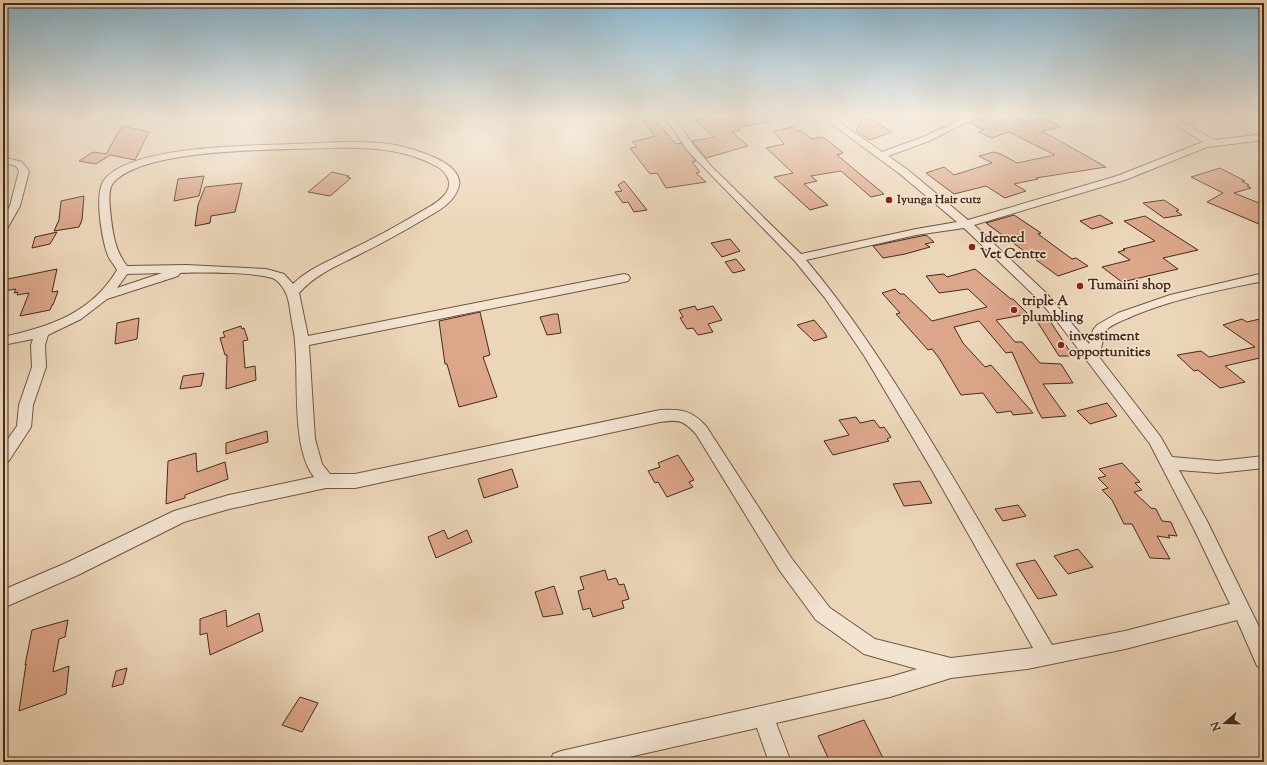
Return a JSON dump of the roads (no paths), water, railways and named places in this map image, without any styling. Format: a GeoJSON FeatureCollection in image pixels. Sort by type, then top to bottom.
{"type":"FeatureCollection","features":[{"type":"Feature","properties":{"kind":"street"},"geometry":{"type":"LineString","coordinates":[[123,270],[115,259],[106,222],[104,194],[108,183],[119,173],[150,160],[203,152]]}},
{"type":"Feature","properties":{"kind":"street"},"geometry":{"type":"LineString","coordinates":[[293,292],[314,273],[383,239],[432,210],[448,197],[454,188],[454,179],[448,170],[432,159],[409,152]]}},
{"type":"Feature","properties":{"kind":"street"},"geometry":{"type":"LineString","coordinates":[[693,152],[798,258],[828,295],[870,354],[938,466],[1006,587],[1047,654]]}},
{"type":"Feature","properties":{"kind":"street"},"geometry":{"type":"LineString","coordinates":[[874,152],[930,192],[966,224],[1042,296],[1065,322],[1144,425],[1168,463],[1262,650]]}},
{"type":"Feature","properties":{"kind":"street"},"geometry":{"type":"LineString","coordinates":[[880,156],[892,152]]}},
{"type":"Feature","properties":{"kind":"street"},"geometry":{"type":"LineString","coordinates":[[798,258],[916,232],[966,224],[1121,178],[1187,152]]}},
{"type":"Feature","properties":{"kind":"street"},"geometry":{"type":"LineString","coordinates":[[3,160],[19,164],[24,171],[15,206],[3,227]]}},
{"type":"Feature","properties":{"kind":"street"},"geometry":{"type":"LineString","coordinates":[[123,270],[187,269],[266,273],[280,277],[293,292],[302,342],[307,439],[314,467],[326,481]]}},
{"type":"Feature","properties":{"kind":"street"},"geometry":{"type":"LineString","coordinates":[[103,297],[187,269]]}},
{"type":"Feature","properties":{"kind":"street"},"geometry":{"type":"LineString","coordinates":[[4,340],[42,332],[75,316],[103,297],[119,280],[123,270]]}},
{"type":"Feature","properties":{"kind":"street"},"geometry":{"type":"LineString","coordinates":[[1092,358],[1099,330],[1109,322],[1145,306],[1190,293],[1264,277]]}},
{"type":"Feature","properties":{"kind":"street"},"geometry":{"type":"LineString","coordinates":[[302,342],[624,278]]}},
{"type":"Feature","properties":{"kind":"street"},"geometry":{"type":"LineString","coordinates":[[3,458],[24,427],[26,405],[39,367],[38,345],[42,332]]}},
{"type":"Feature","properties":{"kind":"street"},"geometry":{"type":"LineString","coordinates":[[3,600],[72,569],[180,516],[229,502],[326,481],[355,481],[660,416],[678,415],[692,420],[701,430],[786,565],[823,614],[871,646],[951,668]]}},
{"type":"Feature","properties":{"kind":"street"},"geometry":{"type":"LineString","coordinates":[[1168,463],[1218,467],[1264,462]]}},
{"type":"Feature","properties":{"kind":"street"},"geometry":{"type":"LineString","coordinates":[[570,761],[890,687],[951,668],[1027,659],[1125,640],[1242,610]]}},
{"type":"Feature","properties":{"kind":"street"},"geometry":{"type":"LineString","coordinates":[[763,716],[780,762]]}},
{"type":"Feature","properties":{"kind":"place","name":"Iyunga Hair cutz"},"geometry":{"type":"Point","coordinates":[889,200]}},
{"type":"Feature","properties":{"kind":"place","name":"Idemed Vet Centre"},"geometry":{"type":"Point","coordinates":[972,247]}},
{"type":"Feature","properties":{"kind":"place","name":"Tumaini shop"},"geometry":{"type":"Point","coordinates":[1080,286]}},
{"type":"Feature","properties":{"kind":"place","name":"triple A plumbling"},"geometry":{"type":"Point","coordinates":[1014,310]}},
{"type":"Feature","properties":{"kind":"place","name":"investiment opportunities"},"geometry":{"type":"Point","coordinates":[1061,345]}}]}
